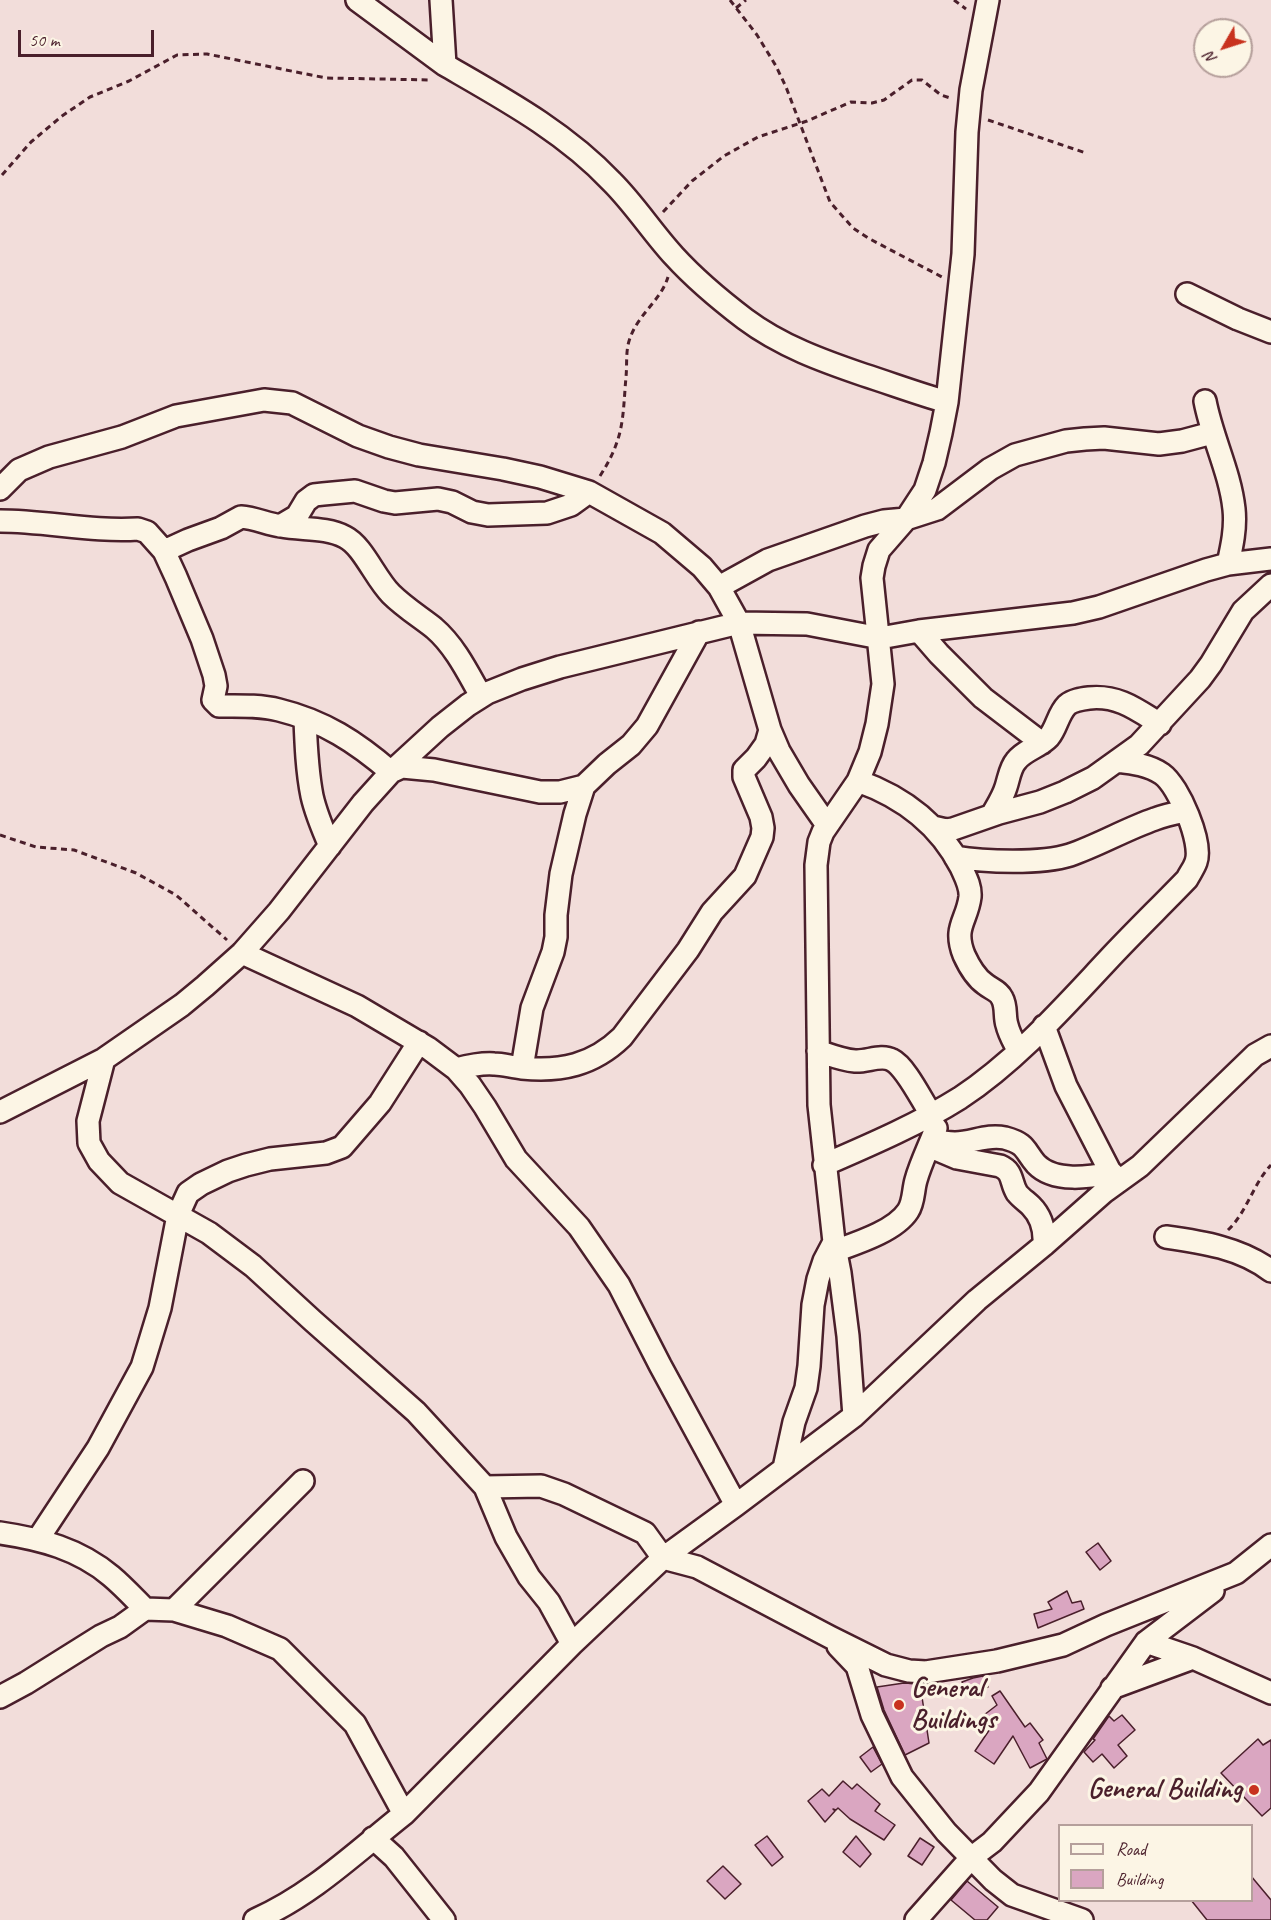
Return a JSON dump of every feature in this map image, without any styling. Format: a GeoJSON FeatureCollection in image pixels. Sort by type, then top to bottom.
{"type":"FeatureCollection","features":[{"type":"Feature","properties":{"kind":"street"},"geometry":{"type":"LineString","coordinates":[[357,0],[441,73],[515,105],[547,126],[592,162],[613,182],[674,256],[747,320],[790,346],[830,364],[947,402]]}},
{"type":"Feature","properties":{"kind":"street"},"geometry":{"type":"LineString","coordinates":[[441,0],[441,73]]}},
{"type":"Feature","properties":{"kind":"street"},"geometry":{"type":"LineString","coordinates":[[854,1416],[848,1336],[824,1165],[819,1097],[816,865],[819,842],[827,825],[858,781],[878,724],[883,684],[872,578],[874,566],[879,550],[906,519],[924,490],[934,463],[947,402],[963,254],[969,106],[988,0]]}},
{"type":"Feature","properties":{"kind":"street"},"geometry":{"type":"LineString","coordinates":[[1187,294],[1271,332]]}},
{"type":"Feature","properties":{"kind":"street"},"geometry":{"type":"LineString","coordinates":[[0,489],[19,470],[49,457],[122,436],[176,416],[264,400],[292,403],[358,436],[389,447],[419,455],[540,477],[589,492],[662,533],[702,567],[719,587],[739,623],[770,730],[787,767],[827,825]]}},
{"type":"Feature","properties":{"kind":"street"},"geometry":{"type":"LineString","coordinates":[[1205,401],[1212,433],[1230,486],[1234,510],[1234,530],[1228,564]]}},
{"type":"Feature","properties":{"kind":"street"},"geometry":{"type":"LineString","coordinates":[[719,587],[768,561],[865,526],[906,519],[937,509],[990,469],[1015,455],[1034,449],[1084,439],[1104,438],[1159,444],[1212,433]]}},
{"type":"Feature","properties":{"kind":"street"},"geometry":{"type":"LineString","coordinates":[[280,526],[297,516],[306,501],[314,495],[323,494],[355,491],[389,503],[438,499],[452,502],[472,512],[488,515],[547,513],[571,505],[589,492]]}},
{"type":"Feature","properties":{"kind":"street"},"geometry":{"type":"LineString","coordinates":[[164,551],[221,528],[240,517],[280,526],[332,532],[350,540],[391,594],[444,639],[481,696]]}},
{"type":"Feature","properties":{"kind":"street"},"geometry":{"type":"LineString","coordinates":[[0,521],[38,522],[73,528],[138,529],[147,532],[164,551],[202,639],[215,679],[213,700],[215,703],[219,706],[253,706],[279,710],[325,726],[348,738],[391,772]]}},
{"type":"Feature","properties":{"kind":"street"},"geometry":{"type":"LineString","coordinates":[[0,1112],[104,1059],[182,1005],[242,953],[279,911],[363,803],[391,772],[440,727],[481,696],[522,679],[560,667],[739,623],[807,624],[880,638],[919,631],[1073,613],[1099,607],[1165,583],[1228,564],[1271,559]]}},
{"type":"Feature","properties":{"kind":"street"},"geometry":{"type":"LineString","coordinates":[[933,827],[946,830],[1040,802],[1093,778],[1118,761],[1140,745],[1160,724],[1211,664],[1243,611],[1271,585]]}},
{"type":"Feature","properties":{"kind":"street"},"geometry":{"type":"LineString","coordinates":[[919,631],[983,698],[1042,743]]}},
{"type":"Feature","properties":{"kind":"street"},"geometry":{"type":"LineString","coordinates":[[522,1068],[532,1008],[553,952],[561,874],[584,786],[631,745],[647,726],[699,632]]}},
{"type":"Feature","properties":{"kind":"street"},"geometry":{"type":"LineString","coordinates":[[992,816],[1006,788],[1016,760],[1042,743],[1051,734],[1061,712],[1069,704],[1077,700],[1110,698],[1123,702],[1160,724]]}},
{"type":"Feature","properties":{"kind":"street"},"geometry":{"type":"LineString","coordinates":[[305,719],[312,796],[318,818],[330,846]]}},
{"type":"Feature","properties":{"kind":"street"},"geometry":{"type":"LineString","coordinates":[[456,1069],[493,1064],[522,1068],[563,1068],[580,1064],[609,1049],[622,1037],[688,950],[712,912],[745,876],[762,837],[763,828],[761,817],[744,777],[744,770],[766,744],[770,730]]}},
{"type":"Feature","properties":{"kind":"street"},"geometry":{"type":"LineString","coordinates":[[824,1165],[887,1138],[937,1111],[979,1083],[1044,1026],[1187,879],[1197,861],[1197,845],[1186,811],[1174,786],[1163,774],[1148,767],[1118,761]]}},
{"type":"Feature","properties":{"kind":"street"},"geometry":{"type":"LineString","coordinates":[[391,772],[402,767],[434,770],[540,792],[560,792],[584,786]]}},
{"type":"Feature","properties":{"kind":"street"},"geometry":{"type":"LineString","coordinates":[[858,781],[897,798],[916,812],[933,827],[955,856],[969,884],[970,897],[960,925],[960,938],[964,953],[976,977],[996,990],[1002,997],[1007,1025],[1018,1050]]}},
{"type":"Feature","properties":{"kind":"street"},"geometry":{"type":"LineString","coordinates":[[955,856],[995,861],[1051,859],[1069,855],[1156,818],[1186,811]]}},
{"type":"Feature","properties":{"kind":"street"},"geometry":{"type":"LineString","coordinates":[[242,953],[357,1006],[419,1042],[456,1069],[485,1107],[516,1159],[579,1227],[619,1285],[736,1505]]}},
{"type":"Feature","properties":{"kind":"street"},"geometry":{"type":"LineString","coordinates":[[1044,1026],[1066,1086],[1114,1178]]}},
{"type":"Feature","properties":{"kind":"street"},"geometry":{"type":"LineString","coordinates":[[38,1539],[98,1448],[142,1366],[160,1308],[178,1215],[185,1197],[193,1189],[228,1171],[270,1159],[326,1153],[342,1147],[380,1103],[419,1042]]}},
{"type":"Feature","properties":{"kind":"street"},"geometry":{"type":"LineString","coordinates":[[255,1920],[310,1889],[344,1865],[404,1814],[572,1644],[663,1558],[854,1416],[977,1300],[1044,1245],[1114,1178],[1140,1166],[1255,1055],[1271,1046]]}},
{"type":"Feature","properties":{"kind":"street"},"geometry":{"type":"LineString","coordinates":[[818,1051],[855,1061],[890,1058],[937,1111]]}},
{"type":"Feature","properties":{"kind":"street"},"geometry":{"type":"LineString","coordinates":[[104,1059],[88,1121],[89,1143],[93,1152],[120,1183],[228,1246],[416,1412],[484,1487],[506,1537],[536,1587],[549,1602],[572,1644]]}},
{"type":"Feature","properties":{"kind":"street"},"geometry":{"type":"LineString","coordinates":[[784,1468],[794,1422],[806,1388],[813,1305],[824,1261],[834,1247],[890,1228],[908,1212],[916,1179],[930,1143],[937,1111]]}},
{"type":"Feature","properties":{"kind":"street"},"geometry":{"type":"LineString","coordinates":[[930,1143],[1003,1138],[1026,1148],[1040,1168],[1054,1175],[1114,1178]]}},
{"type":"Feature","properties":{"kind":"street"},"geometry":{"type":"LineString","coordinates":[[930,1143],[957,1158],[1006,1169],[1018,1193],[1038,1215],[1045,1234],[1044,1245]]}},
{"type":"Feature","properties":{"kind":"street"},"geometry":{"type":"LineString","coordinates":[[1166,1237],[1208,1244],[1268,1265]]}},
{"type":"Feature","properties":{"kind":"street"},"geometry":{"type":"LineString","coordinates":[[174,1610],[303,1481]]}},
{"type":"Feature","properties":{"kind":"street"},"geometry":{"type":"LineString","coordinates":[[484,1487],[541,1486],[564,1494],[645,1533],[663,1558],[697,1567],[886,1665],[909,1671],[926,1672],[997,1661],[1063,1645],[1106,1625],[1236,1573]]}},
{"type":"Feature","properties":{"kind":"street"},"geometry":{"type":"LineString","coordinates":[[0,1533],[38,1539],[87,1559],[111,1576],[145,1609]]}},
{"type":"Feature","properties":{"kind":"street"},"geometry":{"type":"LineString","coordinates":[[916,1920],[971,1858],[992,1842],[1039,1792],[1146,1642],[1271,1545]]}},
{"type":"Feature","properties":{"kind":"street"},"geometry":{"type":"LineString","coordinates":[[0,1697],[120,1627],[145,1609],[174,1610],[227,1626],[280,1649],[355,1724],[404,1814]]}},
{"type":"Feature","properties":{"kind":"street"},"geometry":{"type":"LineString","coordinates":[[830,1637],[857,1666],[872,1716],[902,1777],[930,1813],[1002,1888],[1012,1894],[1082,1920]]}},
{"type":"Feature","properties":{"kind":"street"},"geometry":{"type":"LineString","coordinates":[[1146,1642],[1193,1658],[1271,1693]]}},
{"type":"Feature","properties":{"kind":"street"},"geometry":{"type":"LineString","coordinates":[[1112,1688],[1193,1658]]}},
{"type":"Feature","properties":{"kind":"street"},"geometry":{"type":"LineString","coordinates":[[373,1838],[394,1857],[444,1920]]}},
{"type":"Feature","properties":{"kind":"path"},"geometry":{"type":"LineString","coordinates":[[730,0],[757,35],[776,66],[830,201],[854,228],[868,238],[960,286]]}},
{"type":"Feature","properties":{"kind":"path"},"geometry":{"type":"LineString","coordinates":[[736,8],[746,0]]}},
{"type":"Feature","properties":{"kind":"path"},"geometry":{"type":"LineString","coordinates":[[2,175],[31,142],[62,116],[90,98],[129,81],[177,55],[207,54],[326,78],[441,73]]}},
{"type":"Feature","properties":{"kind":"path"},"geometry":{"type":"LineString","coordinates":[[650,227],[692,182],[724,156],[758,137],[799,124],[851,102],[872,103],[884,100],[912,80],[922,80],[941,95],[956,99],[1086,153]]}},
{"type":"Feature","properties":{"kind":"path"},"geometry":{"type":"LineString","coordinates":[[589,492],[618,440],[625,392],[628,346],[635,326],[666,284],[674,256]]}},
{"type":"Feature","properties":{"kind":"path"},"geometry":{"type":"LineString","coordinates":[[0,835],[36,847],[74,850],[136,873],[176,895],[242,953]]}},
{"type":"Feature","properties":{"kind":"path"},"geometry":{"type":"LineString","coordinates":[[1208,1244],[1222,1236],[1234,1225],[1263,1173],[1271,1164]]}},
{"type":"Feature","properties":{"kind":"building"},"geometry":{"type":"Polygon","coordinates":[[[1098,1543],[1111,1561],[1100,1570],[1086,1552],[1098,1543]]]}},
{"type":"Feature","properties":{"kind":"building"},"geometry":{"type":"Polygon","coordinates":[[[1067,1591],[1072,1603],[1081,1601],[1084,1609],[1038,1628],[1034,1614],[1052,1609],[1048,1602],[1067,1591]]]}},
{"type":"Feature","properties":{"kind":"building"},"geometry":{"type":"Polygon","coordinates":[[[983,1676],[988,1687],[968,1695],[962,1682],[983,1676]]]}},
{"type":"Feature","properties":{"kind":"building","name":"General Buildings"},"geometry":{"type":"Polygon","coordinates":[[[904,1683],[920,1684],[929,1743],[905,1755],[884,1710],[877,1687],[904,1683]]]}},
{"type":"Feature","properties":{"kind":"building"},"geometry":{"type":"Polygon","coordinates":[[[1000,1691],[1025,1727],[1030,1723],[1043,1740],[1039,1743],[1047,1759],[1030,1768],[1013,1736],[994,1764],[975,1751],[992,1726],[984,1715],[997,1705],[992,1696],[1000,1691]]]}},
{"type":"Feature","properties":{"kind":"building"},"geometry":{"type":"Polygon","coordinates":[[[1122,1715],[1135,1730],[1118,1745],[1127,1756],[1114,1768],[1102,1754],[1093,1762],[1084,1752],[1095,1740],[1093,1739],[1109,1716],[1114,1721],[1122,1715]]]}},
{"type":"Feature","properties":{"kind":"building","name":"General Building"},"geometry":{"type":"Polygon","coordinates":[[[1258,1739],[1263,1745],[1271,1740],[1271,1808],[1262,1816],[1221,1773],[1258,1739]]]}},
{"type":"Feature","properties":{"kind":"building"},"geometry":{"type":"Polygon","coordinates":[[[873,1747],[882,1764],[871,1772],[860,1757],[873,1747]]]}},
{"type":"Feature","properties":{"kind":"building"},"geometry":{"type":"Polygon","coordinates":[[[843,1781],[852,1789],[857,1784],[880,1804],[875,1811],[895,1825],[884,1840],[850,1819],[838,1808],[833,1809],[835,1811],[825,1822],[808,1801],[822,1789],[829,1796],[843,1781]]]}},
{"type":"Feature","properties":{"kind":"building"},"geometry":{"type":"Polygon","coordinates":[[[767,1836],[783,1857],[772,1866],[755,1845],[767,1836]]]}},
{"type":"Feature","properties":{"kind":"building"},"geometry":{"type":"Polygon","coordinates":[[[856,1836],[871,1854],[860,1867],[843,1852],[856,1836]]]}},
{"type":"Feature","properties":{"kind":"building"},"geometry":{"type":"Polygon","coordinates":[[[920,1838],[934,1847],[922,1865],[908,1856],[920,1838]]]}},
{"type":"Feature","properties":{"kind":"building"},"geometry":{"type":"Polygon","coordinates":[[[723,1866],[741,1884],[725,1899],[707,1881],[723,1866]]]}},
{"type":"Feature","properties":{"kind":"building"},"geometry":{"type":"Polygon","coordinates":[[[1253,1878],[1271,1900],[1271,1920],[1207,1920],[1193,1902],[1253,1902],[1253,1878]]]}},
{"type":"Feature","properties":{"kind":"building"},"geometry":{"type":"Polygon","coordinates":[[[967,1881],[998,1907],[987,1920],[975,1920],[951,1900],[967,1881]]]}},
{"type":"Feature","properties":{"kind":"place","name":"General Buildings"},"geometry":{"type":"Point","coordinates":[899,1705]}},
{"type":"Feature","properties":{"kind":"place","name":"General Building"},"geometry":{"type":"Point","coordinates":[1254,1790]}}]}
